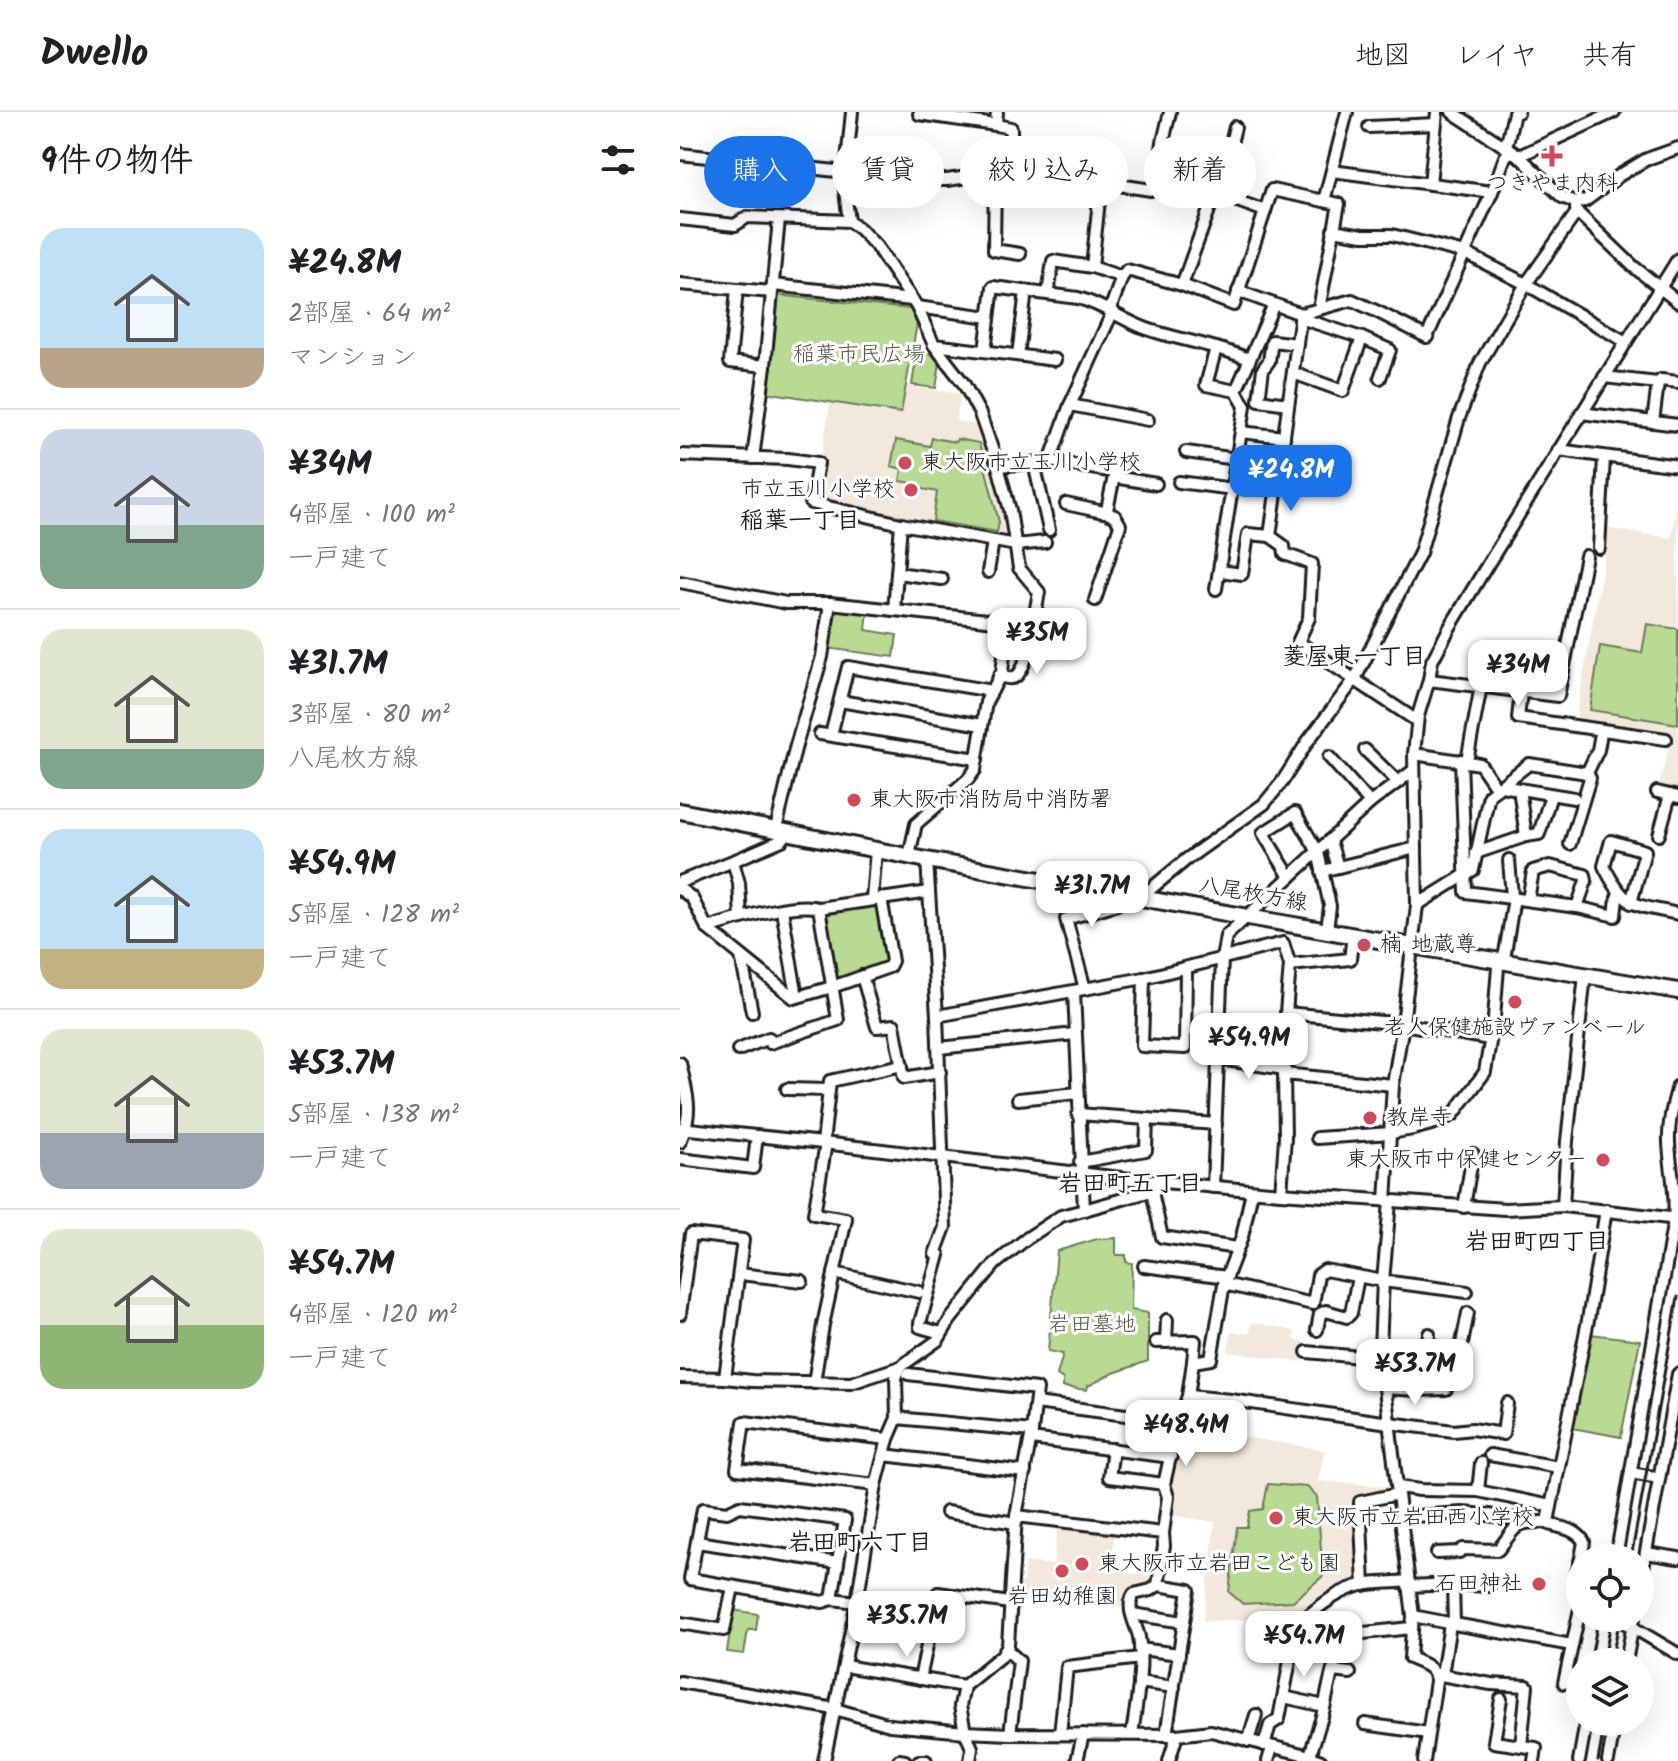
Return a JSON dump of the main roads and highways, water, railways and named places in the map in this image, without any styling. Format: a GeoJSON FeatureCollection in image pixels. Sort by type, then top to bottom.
{"type":"FeatureCollection","features":[{"type":"Feature","properties":{"kind":"main road","name":"八尾枚方線"},"geometry":{"type":"LineString","coordinates":[[680,811],[927,860],[1678,991]]}},
{"type":"Feature","properties":{"kind":"railway"},"geometry":{"type":"LineString","coordinates":[[1634,1544],[1678,1297]]}},
{"type":"Feature","properties":{"kind":"railway"},"geometry":{"type":"LineString","coordinates":[[1614,1648],[1617,1632]]}},
{"type":"Feature","properties":{"kind":"railway"},"geometry":{"type":"LineString","coordinates":[[1598,1761],[1602,1736]]}},
{"type":"Feature","properties":{"kind":"place","name":"つきやま内科"},"geometry":{"type":"Point","coordinates":[1552,156]}},
{"type":"Feature","properties":{"kind":"place","name":"東大阪市立玉川小学校"},"geometry":{"type":"Point","coordinates":[905,463]}},
{"type":"Feature","properties":{"kind":"place","name":"市立玉川小学校"},"geometry":{"type":"Point","coordinates":[911,490]}},
{"type":"Feature","properties":{"kind":"place","name":"東大阪市消防局中消防署"},"geometry":{"type":"Point","coordinates":[854,800]}},
{"type":"Feature","properties":{"kind":"place","name":"楠 地蔵尊"},"geometry":{"type":"Point","coordinates":[1364,945]}},
{"type":"Feature","properties":{"kind":"place","name":"老人保健施設ヴァンベール"},"geometry":{"type":"Point","coordinates":[1515,1002]}},
{"type":"Feature","properties":{"kind":"place","name":"教岸寺"},"geometry":{"type":"Point","coordinates":[1370,1118]}},
{"type":"Feature","properties":{"kind":"place","name":"東大阪市中保健センター"},"geometry":{"type":"Point","coordinates":[1603,1160]}},
{"type":"Feature","properties":{"kind":"place","name":"東大阪市立岩田西小学校"},"geometry":{"type":"Point","coordinates":[1276,1518]}},
{"type":"Feature","properties":{"kind":"place","name":"東大阪市立岩田こども園"},"geometry":{"type":"Point","coordinates":[1082,1564]}},
{"type":"Feature","properties":{"kind":"place","name":"岩田幼稚園"},"geometry":{"type":"Point","coordinates":[1062,1571]}},
{"type":"Feature","properties":{"kind":"place","name":"石田神社"},"geometry":{"type":"Point","coordinates":[1539,1584]}},
{"type":"Feature","properties":{"kind":"district","name":"稲葉一丁目"},"geometry":{"type":"Point","coordinates":[800,521]}},
{"type":"Feature","properties":{"kind":"district","name":"菱屋東一丁目"},"geometry":{"type":"Point","coordinates":[1354,657]}},
{"type":"Feature","properties":{"kind":"district","name":"岩田町五丁目"},"geometry":{"type":"Point","coordinates":[1130,1184]}},
{"type":"Feature","properties":{"kind":"district","name":"岩田町四丁目"},"geometry":{"type":"Point","coordinates":[1537,1242]}},
{"type":"Feature","properties":{"kind":"district","name":"岩田町六丁目"},"geometry":{"type":"Point","coordinates":[860,1543]}},
{"type":"Feature","properties":{"kind":"park label","name":"稲葉市民広場"},"geometry":{"type":"Point","coordinates":[859,355]}},
{"type":"Feature","properties":{"kind":"park label","name":"岩田墓地"},"geometry":{"type":"Point","coordinates":[1092,1325]}}]}
